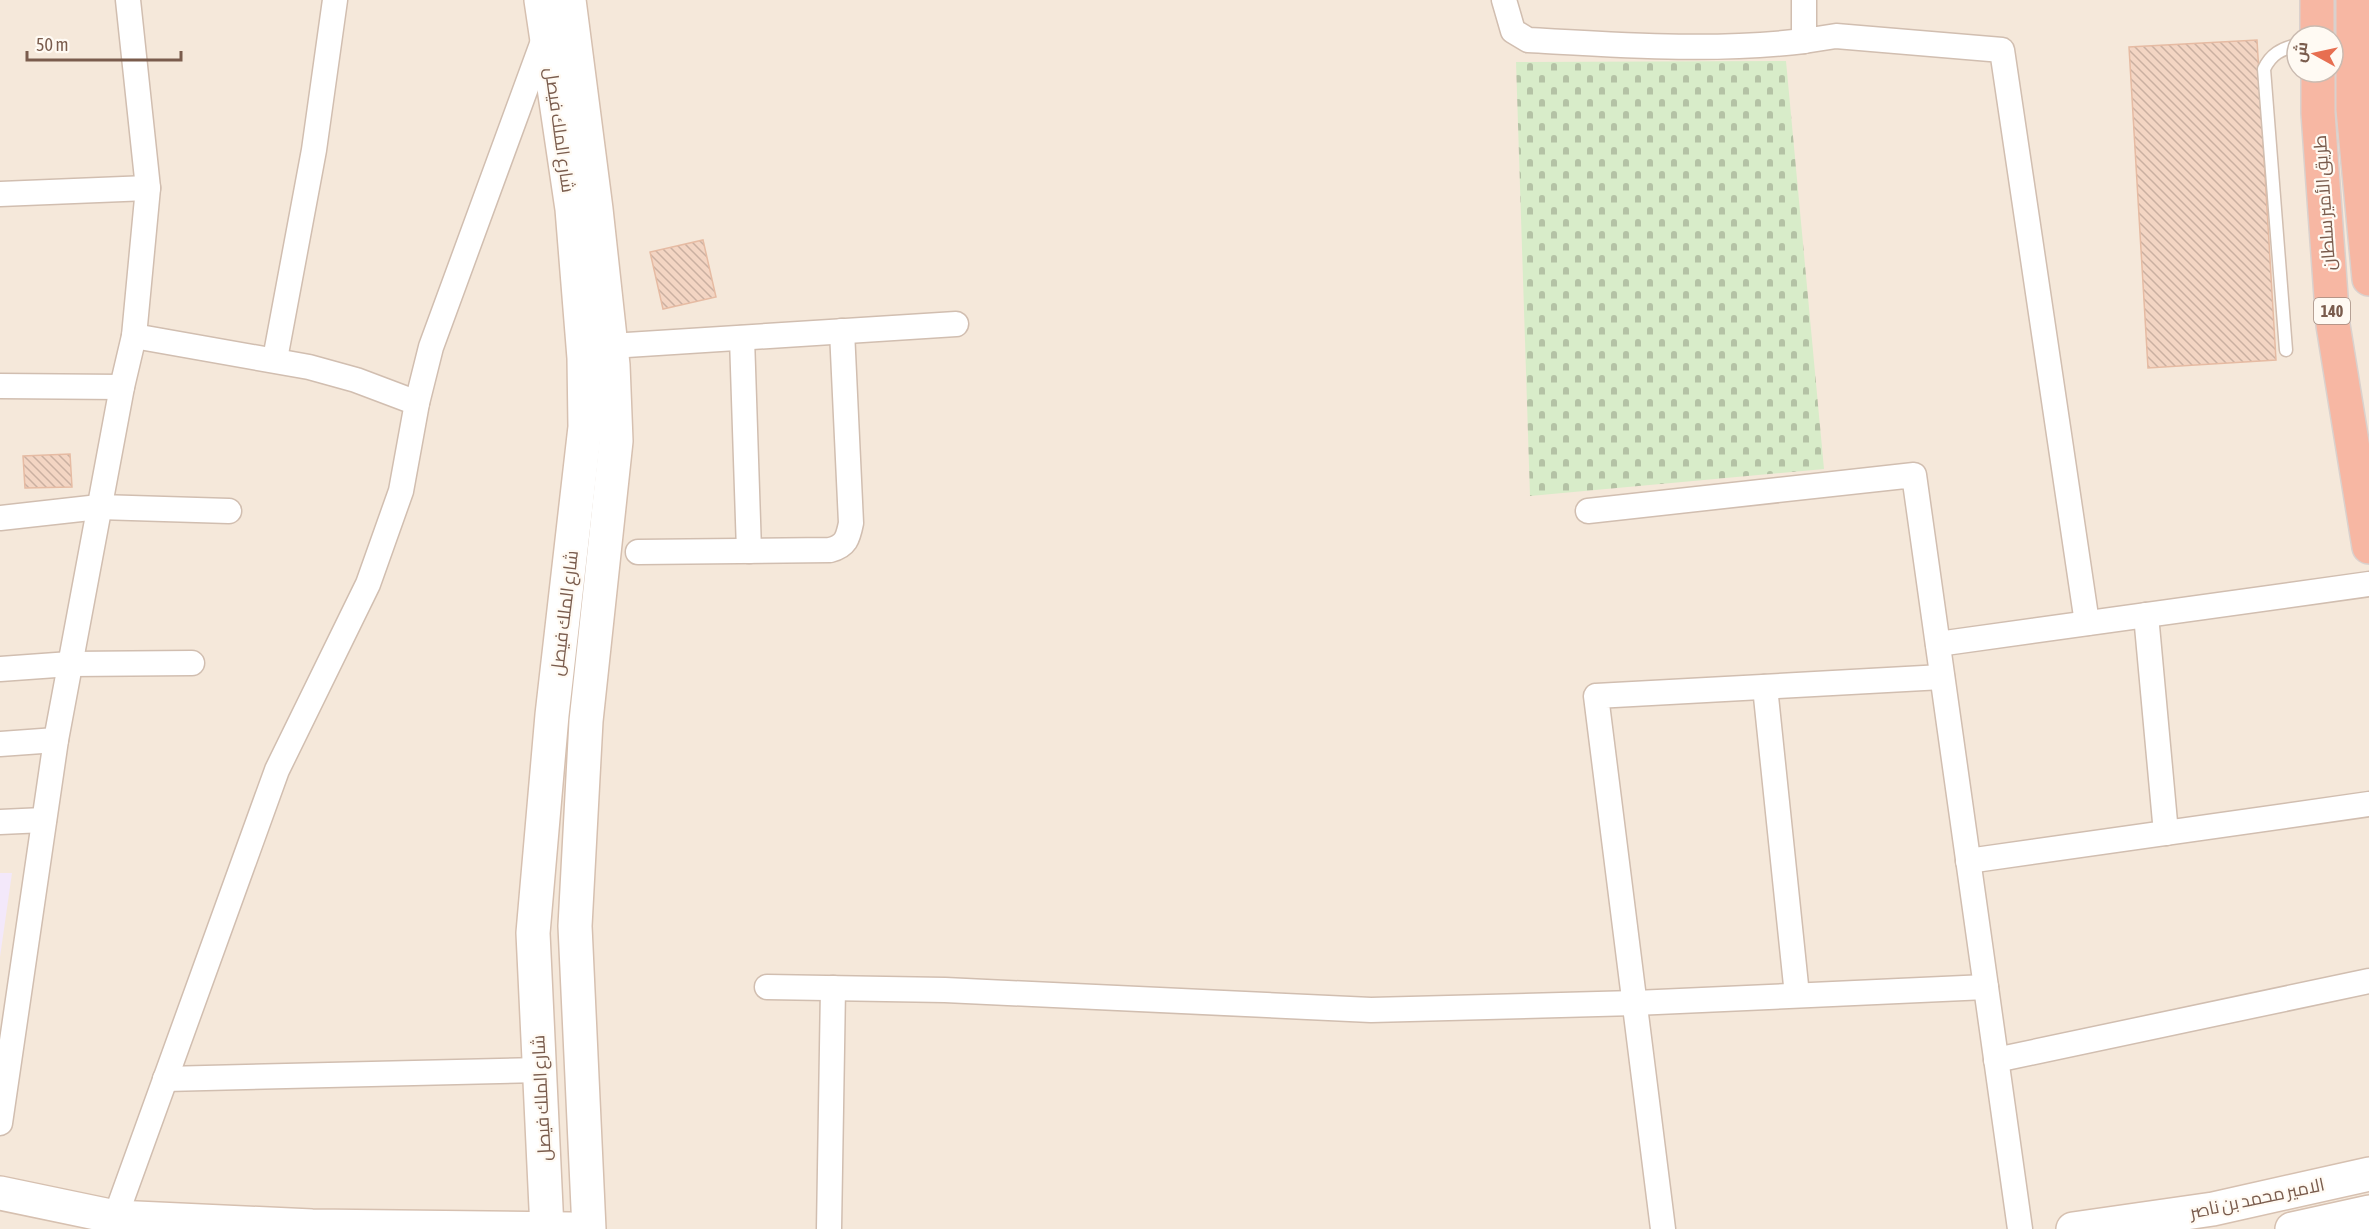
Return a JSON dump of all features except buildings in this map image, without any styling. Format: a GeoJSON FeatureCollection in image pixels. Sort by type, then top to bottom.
{"type":"FeatureCollection","features":[{"type":"Feature","properties":{"kind":"highway"},"geometry":{"type":"LineString","coordinates":[[2317,0],[2318,24]]}},
{"type":"Feature","properties":{"kind":"highway","name":"طريق الأمير سلطان"},"geometry":{"type":"LineString","coordinates":[[2353,0],[2353,109],[2369,279]]}},
{"type":"Feature","properties":{"kind":"highway","name":"طريق الأمير سلطان"},"geometry":{"type":"LineString","coordinates":[[2318,84],[2318,113],[2333,325],[2369,547]]}},
{"type":"Feature","properties":{"kind":"street"},"geometry":{"type":"LineString","coordinates":[[0,1123],[56,740],[122,387],[134,336],[148,188],[128,0]]}},
{"type":"Feature","properties":{"kind":"street"},"geometry":{"type":"LineString","coordinates":[[275,359],[314,150],[335,0]]}},
{"type":"Feature","properties":{"kind":"street","name":"شارع الملك فيصل"},"geometry":{"type":"LineString","coordinates":[[541,0],[572,209],[584,358],[585,427],[552,715],[533,933],[548,1229]]}},
{"type":"Feature","properties":{"kind":"street","name":"شارع الملك فيصل"},"geometry":{"type":"LineString","coordinates":[[569,0],[611,346],[616,441],[586,721],[575,926],[590,1229]]}},
{"type":"Feature","properties":{"kind":"street"},"geometry":{"type":"LineString","coordinates":[[1504,0],[1513,31],[1527,40],[1660,47],[1773,45],[1836,36],[2002,50],[2087,623]]}},
{"type":"Feature","properties":{"kind":"street"},"geometry":{"type":"LineString","coordinates":[[1803,41],[1804,0]]}},
{"type":"Feature","properties":{"kind":"street"},"geometry":{"type":"LineString","coordinates":[[113,1223],[277,770],[368,584],[401,491],[417,403],[431,347],[546,33]]}},
{"type":"Feature","properties":{"kind":"street"},"geometry":{"type":"LineString","coordinates":[[0,194],[148,188]]}},
{"type":"Feature","properties":{"kind":"street"},"geometry":{"type":"LineString","coordinates":[[611,346],[956,324]]}},
{"type":"Feature","properties":{"kind":"street"},"geometry":{"type":"LineString","coordinates":[[638,552],[830,550],[842,547],[848,537],[851,523],[842,332]]}},
{"type":"Feature","properties":{"kind":"street"},"geometry":{"type":"LineString","coordinates":[[134,336],[275,359],[356,380],[417,403]]}},
{"type":"Feature","properties":{"kind":"street"},"geometry":{"type":"LineString","coordinates":[[742,338],[749,551]]}},
{"type":"Feature","properties":{"kind":"street"},"geometry":{"type":"LineString","coordinates":[[0,386],[122,387]]}},
{"type":"Feature","properties":{"kind":"street"},"geometry":{"type":"LineString","coordinates":[[1588,511],[1914,475],[2020,1229]]}},
{"type":"Feature","properties":{"kind":"street"},"geometry":{"type":"LineString","coordinates":[[0,518],[99,507],[229,511]]}},
{"type":"Feature","properties":{"kind":"street"},"geometry":{"type":"LineString","coordinates":[[1938,644],[2369,584]]}},
{"type":"Feature","properties":{"kind":"street"},"geometry":{"type":"LineString","coordinates":[[2146,615],[2166,833]]}},
{"type":"Feature","properties":{"kind":"street"},"geometry":{"type":"LineString","coordinates":[[0,669],[70,664],[192,663]]}},
{"type":"Feature","properties":{"kind":"street"},"geometry":{"type":"LineString","coordinates":[[1663,1229],[1596,696],[1942,677]]}},
{"type":"Feature","properties":{"kind":"street"},"geometry":{"type":"LineString","coordinates":[[1765,687],[1797,995]]}},
{"type":"Feature","properties":{"kind":"street"},"geometry":{"type":"LineString","coordinates":[[0,744],[56,740]]}},
{"type":"Feature","properties":{"kind":"street"},"geometry":{"type":"LineString","coordinates":[[1968,861],[2369,804]]}},
{"type":"Feature","properties":{"kind":"street"},"geometry":{"type":"LineString","coordinates":[[0,822],[44,820]]}},
{"type":"Feature","properties":{"kind":"street"},"geometry":{"type":"LineString","coordinates":[[1996,1060],[2369,981]]}},
{"type":"Feature","properties":{"kind":"street"},"geometry":{"type":"LineString","coordinates":[[767,987],[945,990],[1371,1010],[1635,1003],[1986,987]]}},
{"type":"Feature","properties":{"kind":"street"},"geometry":{"type":"LineString","coordinates":[[829,1229],[833,988]]}},
{"type":"Feature","properties":{"kind":"street"},"geometry":{"type":"LineString","coordinates":[[165,1079],[540,1070]]}},
{"type":"Feature","properties":{"kind":"street"},"geometry":{"type":"LineString","coordinates":[[2361,1176],[2367,1212]]}},
{"type":"Feature","properties":{"kind":"street","name":"الامير محمد بن ناصر"},"geometry":{"type":"LineString","coordinates":[[2073,1229],[2212,1209],[2361,1176]]}},
{"type":"Feature","properties":{"kind":"street"},"geometry":{"type":"LineString","coordinates":[[0,1193],[113,1223],[590,1229]]}},
{"type":"Feature","properties":{"kind":"street","name":"الامير محمد بن ناصر"},"geometry":{"type":"LineString","coordinates":[[2292,1229],[2367,1212]]}},
{"type":"Feature","properties":{"kind":"lane"},"geometry":{"type":"LineString","coordinates":[[2285,48],[2269,58],[2264,69],[2286,350]]}},
{"type":"Feature","properties":{"kind":"shaded area"},"geometry":{"type":"Polygon","coordinates":[[[0,0],[2369,0],[2369,1229],[0,1229],[0,0]]]}},
{"type":"Feature","properties":{"kind":"shaded area"},"geometry":{"type":"Polygon","coordinates":[[[0,873],[12,873],[0,957],[0,873]]]}},
{"type":"Feature","properties":{"kind":"green space"},"geometry":{"type":"Polygon","coordinates":[[[1786,61],[1824,469],[1530,496],[1516,62],[1786,61]]]}}]}
